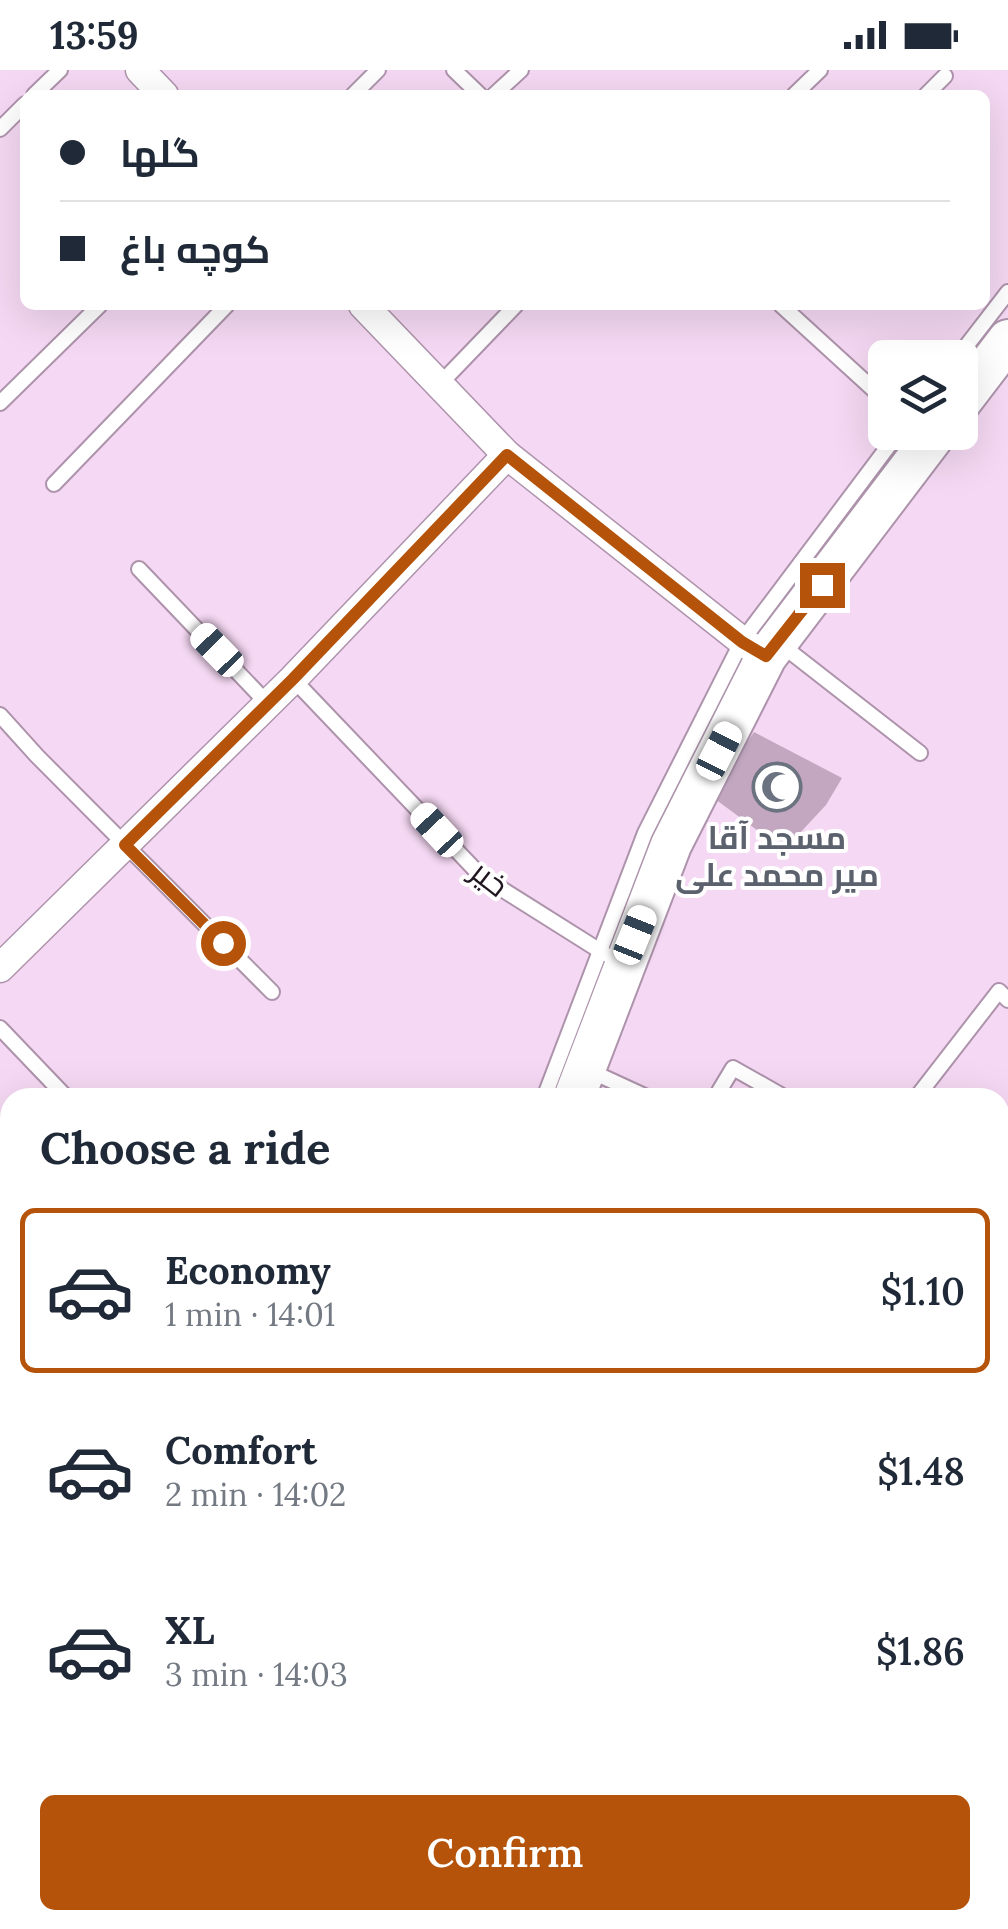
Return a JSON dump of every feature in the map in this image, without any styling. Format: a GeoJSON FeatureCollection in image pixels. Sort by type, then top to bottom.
{"type":"FeatureCollection","features":[{"type":"Feature","properties":{"kind":"main road"},"geometry":{"type":"LineString","coordinates":[[978,379],[1008,340]]}},
{"type":"Feature","properties":{"kind":"main road"},"geometry":{"type":"LineString","coordinates":[[580,1083],[611,958],[672,845],[762,647],[910,450]]}},
{"type":"Feature","properties":{"kind":"street"},"geometry":{"type":"LineString","coordinates":[[140,70],[159,90]]}},
{"type":"Feature","properties":{"kind":"street"},"geometry":{"type":"LineString","coordinates":[[369,310],[507,455],[762,647]]}},
{"type":"Feature","properties":{"kind":"street"},"geometry":{"type":"LineString","coordinates":[[0,968],[293,679],[507,455]]}},
{"type":"Feature","properties":{"kind":"lane"},"geometry":{"type":"LineString","coordinates":[[39,90],[60,70]]}},
{"type":"Feature","properties":{"kind":"lane"},"geometry":{"type":"LineString","coordinates":[[357,90],[378,70]]}},
{"type":"Feature","properties":{"kind":"lane"},"geometry":{"type":"LineString","coordinates":[[454,70],[475,90]]}},
{"type":"Feature","properties":{"kind":"lane"},"geometry":{"type":"LineString","coordinates":[[500,90],[522,70]]}},
{"type":"Feature","properties":{"kind":"lane"},"geometry":{"type":"LineString","coordinates":[[799,90],[820,70]]}},
{"type":"Feature","properties":{"kind":"lane"},"geometry":{"type":"LineString","coordinates":[[931,90],[945,76]]}},
{"type":"Feature","properties":{"kind":"lane"},"geometry":{"type":"LineString","coordinates":[[0,128],[20,109]]}},
{"type":"Feature","properties":{"kind":"lane"},"geometry":{"type":"LineString","coordinates":[[971,340],[1008,292]]}},
{"type":"Feature","properties":{"kind":"lane"},"geometry":{"type":"LineString","coordinates":[[0,402],[95,310]]}},
{"type":"Feature","properties":{"kind":"lane"},"geometry":{"type":"LineString","coordinates":[[54,484],[223,310]]}},
{"type":"Feature","properties":{"kind":"lane"},"geometry":{"type":"LineString","coordinates":[[440,385],[511,310]]}},
{"type":"Feature","properties":{"kind":"lane"},"geometry":{"type":"LineString","coordinates":[[786,310],[868,384]]}},
{"type":"Feature","properties":{"kind":"lane"},"geometry":{"type":"LineString","coordinates":[[139,569],[268,704]]}},
{"type":"Feature","properties":{"kind":"lane"},"geometry":{"type":"LineString","coordinates":[[762,647],[920,752]]}},
{"type":"Feature","properties":{"kind":"lane","name":"خیر"},"geometry":{"type":"LineString","coordinates":[[293,679],[481,876],[611,958]]}},
{"type":"Feature","properties":{"kind":"lane"},"geometry":{"type":"LineString","coordinates":[[0,715],[272,992]]}},
{"type":"Feature","properties":{"kind":"lane"},"geometry":{"type":"LineString","coordinates":[[549,1088],[611,958]]}},
{"type":"Feature","properties":{"kind":"lane"},"geometry":{"type":"LineString","coordinates":[[924,1088],[1003,995]]}},
{"type":"Feature","properties":{"kind":"lane"},"geometry":{"type":"LineString","coordinates":[[0,1028],[57,1088]]}},
{"type":"Feature","properties":{"kind":"lane"},"geometry":{"type":"LineString","coordinates":[[721,1088],[733,1068],[768,1088]]}},
{"type":"Feature","properties":{"kind":"building","name":"مسجد آقا میر محمد علی"},"geometry":{"type":"Polygon","coordinates":[[[754,732],[842,778],[826,805],[784,850],[711,796],[754,732]]]}},
{"type":"Feature","properties":{"kind":"place","name":"مسجد آقا میر محمد علی"},"geometry":{"type":"Point","coordinates":[777,787]}},
{"type":"Feature","properties":{"kind":"route"},"geometry":{"type":"LineString","coordinates":[[223,943],[125,845],[293,679],[507,455],[742,642],[766,656],[822,585]]}}]}
